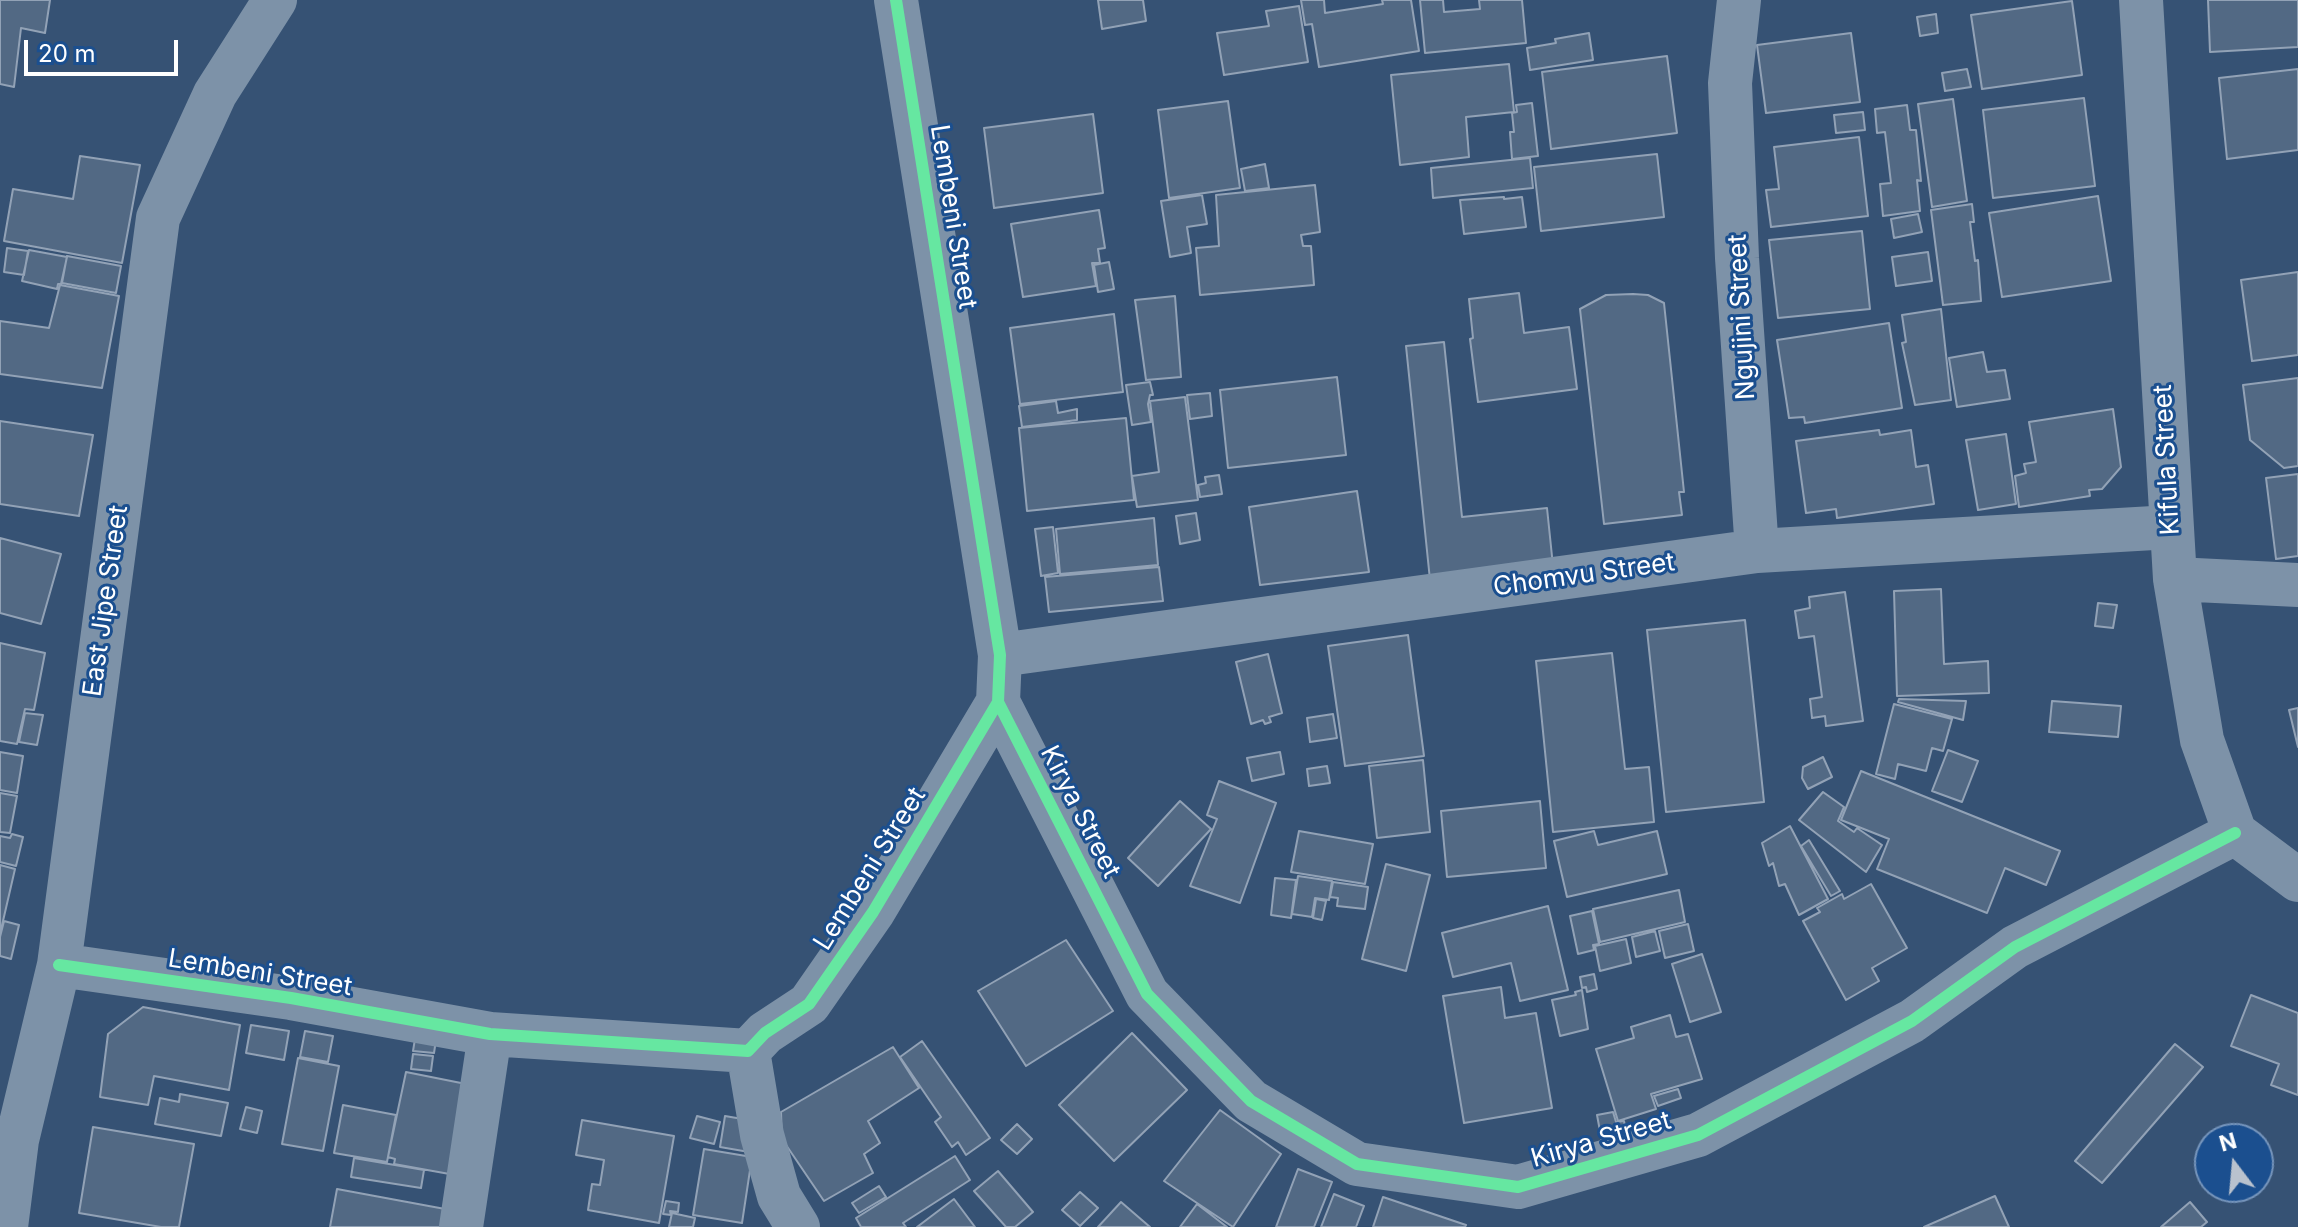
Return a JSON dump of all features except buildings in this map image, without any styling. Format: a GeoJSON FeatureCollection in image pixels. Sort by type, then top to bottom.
{"type":"FeatureCollection","features":[{"type":"Feature","properties":{"kind":"street","name":"East Jipe Street"},"geometry":{"type":"LineString","coordinates":[[6,1227],[8,1139],[59,965],[158,218],[215,94],[275,0]]}},
{"type":"Feature","properties":{"kind":"street","name":"Lembeni Street"},"geometry":{"type":"LineString","coordinates":[[59,965],[291,998],[490,1034],[748,1051],[765,1033],[809,1004],[873,912],[998,702],[1000,655],[896,0]]}},
{"type":"Feature","properties":{"kind":"street","name":"Ngujini Street"},"geometry":{"type":"LineString","coordinates":[[1739,0],[1730,83],[1737,258],[1757,551]]}},
{"type":"Feature","properties":{"kind":"street","name":"Kifula Street"},"geometry":{"type":"LineString","coordinates":[[2141,0],[2175,579],[2202,740],[2235,833]]}},
{"type":"Feature","properties":{"kind":"street","name":"Chomvu Street"},"geometry":{"type":"LineString","coordinates":[[1000,655],[1757,551],[2171,527]]}},
{"type":"Feature","properties":{"kind":"street"},"geometry":{"type":"LineString","coordinates":[[2175,579],[2298,585]]}},
{"type":"Feature","properties":{"kind":"street","name":"Kirya Street"},"geometry":{"type":"LineString","coordinates":[[998,702],[1147,994],[1251,1101],[1357,1164],[1518,1187],[1698,1135],[1912,1021],[2015,947],[2235,833]]}},
{"type":"Feature","properties":{"kind":"street"},"geometry":{"type":"LineString","coordinates":[[2235,833],[2298,880]]}},
{"type":"Feature","properties":{"kind":"street"},"geometry":{"type":"LineString","coordinates":[[461,1227],[490,1034]]}},
{"type":"Feature","properties":{"kind":"street"},"geometry":{"type":"LineString","coordinates":[[748,1051],[762,1135],[779,1196],[798,1227]]}},
{"type":"Feature","properties":{"kind":"cycle path"},"geometry":{"type":"LineString","coordinates":[[59,965],[291,998],[490,1034],[748,1051],[765,1033],[809,1004],[873,912],[998,702],[1000,655],[896,0]]}},
{"type":"Feature","properties":{"kind":"cycle path"},"geometry":{"type":"LineString","coordinates":[[998,702],[1147,994],[1251,1101],[1357,1164],[1518,1187],[1698,1135],[1912,1021],[2015,947],[2235,833]]}}]}
